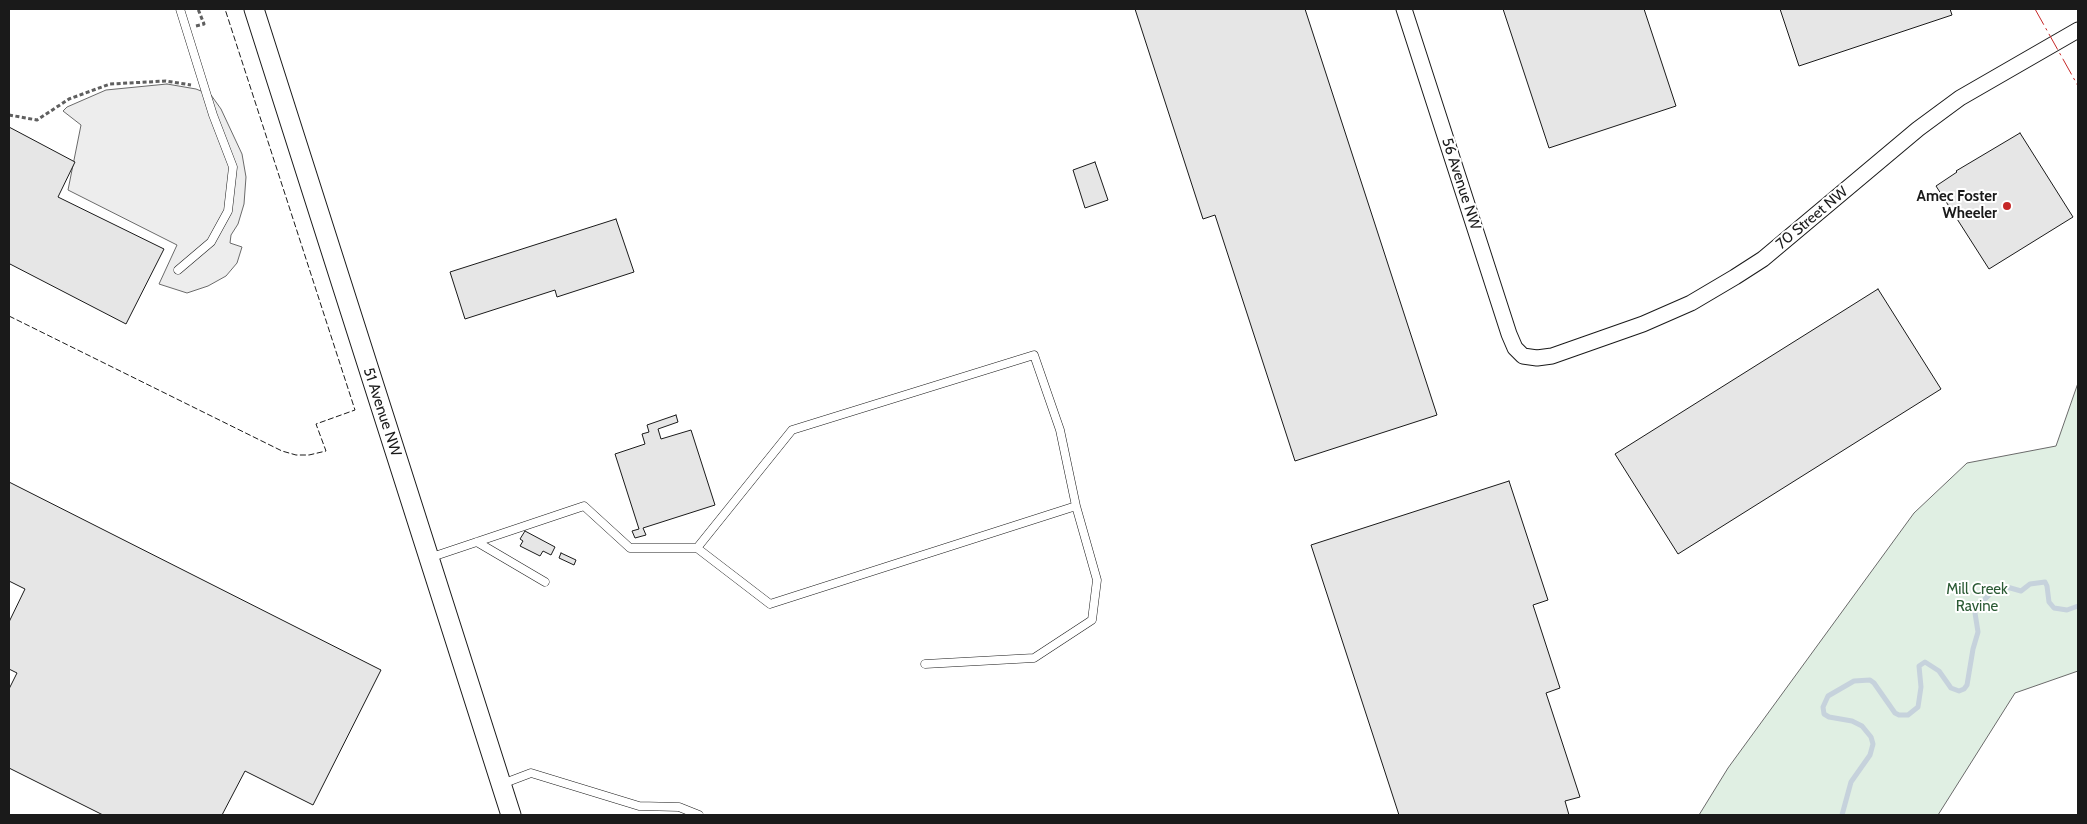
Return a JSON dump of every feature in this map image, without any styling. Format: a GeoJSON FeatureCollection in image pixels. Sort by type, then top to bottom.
{"type":"FeatureCollection","features":[{"type":"Feature","properties":{"kind":"street","name":"51 Avenue NW"},"geometry":{"type":"LineString","coordinates":[[254,9],[511,815]]}},
{"type":"Feature","properties":{"kind":"street","name":"56 Avenue NW"},"geometry":{"type":"LineString","coordinates":[[1404,9],[1509,334],[1515,348],[1523,356]]}},
{"type":"Feature","properties":{"kind":"street","name":"70 Street NW"},"geometry":{"type":"LineString","coordinates":[[1523,356],[1536,358],[1552,356],[1643,324],[1690,303],[1763,258],[1918,129],[1960,98],[2078,30]]}},
{"type":"Feature","properties":{"kind":"lane"},"geometry":{"type":"LineString","coordinates":[[178,270],[211,242],[228,211],[232,167],[213,115],[180,9]]}},
{"type":"Feature","properties":{"kind":"lane"},"geometry":{"type":"LineString","coordinates":[[697,548],[792,430],[1034,355],[1060,430],[1076,506],[1097,580],[1092,620],[1034,658],[925,664]]}},
{"type":"Feature","properties":{"kind":"lane"},"geometry":{"type":"LineString","coordinates":[[429,558],[584,506],[630,548],[697,548],[770,604],[1076,506]]}},
{"type":"Feature","properties":{"kind":"lane"},"geometry":{"type":"LineString","coordinates":[[477,542],[546,582]]}},
{"type":"Feature","properties":{"kind":"lane"},"geometry":{"type":"LineString","coordinates":[[501,784],[531,773],[638,806],[678,807],[699,815]]}},
{"type":"Feature","properties":{"kind":"path"},"geometry":{"type":"LineString","coordinates":[[186,30],[204,24],[198,9]]}},
{"type":"Feature","properties":{"kind":"path"},"geometry":{"type":"LineString","coordinates":[[9,115],[36,120],[70,99],[110,84],[157,81],[191,86],[189,80]]}},
{"type":"Feature","properties":{"kind":"green space","name":"Mill Creek Ravine"},"geometry":{"type":"Polygon","coordinates":[[[2078,383],[2078,671],[2015,693],[1938,815],[1699,815],[1728,768],[1914,513],[1967,463],[2056,446],[2078,383]]]}},
{"type":"Feature","properties":{"kind":"shaded area"},"geometry":{"type":"Polygon","coordinates":[[[167,84],[196,89],[211,95],[221,109],[242,154],[246,177],[244,204],[238,224],[231,235],[230,243],[242,247],[237,263],[226,276],[208,286],[187,293],[159,284],[177,245],[68,190],[81,125],[63,111],[67,107],[106,90],[167,84]]]}},
{"type":"Feature","properties":{"kind":"building"},"geometry":{"type":"Polygon","coordinates":[[[1135,9],[1305,9],[1437,415],[1295,461],[1215,215],[1203,219],[1135,9]]]}},
{"type":"Feature","properties":{"kind":"building"},"geometry":{"type":"Polygon","coordinates":[[[1503,9],[1644,9],[1676,106],[1549,148],[1503,9]]]}},
{"type":"Feature","properties":{"kind":"building"},"geometry":{"type":"Polygon","coordinates":[[[1780,9],[1950,9],[1952,15],[1799,66],[1780,9]]]}},
{"type":"Feature","properties":{"kind":"building"},"geometry":{"type":"Polygon","coordinates":[[[9,127],[75,162],[58,197],[164,249],[126,324],[10,264],[9,266],[9,127]]]}},
{"type":"Feature","properties":{"kind":"building","name":"Amec Foster Wheeler"},"geometry":{"type":"Polygon","coordinates":[[[2020,133],[2073,217],[1989,269],[1936,186],[1956,171],[2020,133]]]}},
{"type":"Feature","properties":{"kind":"building"},"geometry":{"type":"Polygon","coordinates":[[[1095,162],[1108,200],[1085,208],[1073,170],[1095,162]]]}},
{"type":"Feature","properties":{"kind":"building"},"geometry":{"type":"Polygon","coordinates":[[[616,219],[634,272],[557,297],[555,290],[465,319],[450,272],[616,219]]]}},
{"type":"Feature","properties":{"kind":"building"},"geometry":{"type":"Polygon","coordinates":[[[1878,289],[1941,389],[1678,554],[1615,454],[1878,289]]]}},
{"type":"Feature","properties":{"kind":"building"},"geometry":{"type":"Polygon","coordinates":[[[676,415],[678,422],[658,429],[661,439],[691,430],[715,505],[643,528],[646,535],[635,538],[632,531],[639,529],[615,454],[645,444],[642,434],[649,432],[647,425],[676,415]]]}},
{"type":"Feature","properties":{"kind":"building"},"geometry":{"type":"Polygon","coordinates":[[[1509,481],[1548,600],[1533,605],[1560,688],[1546,693],[1580,797],[1565,801],[1569,815],[1399,815],[1311,545],[1509,481]]]}},
{"type":"Feature","properties":{"kind":"building"},"geometry":{"type":"Polygon","coordinates":[[[9,482],[381,670],[313,805],[245,771],[222,815],[103,815],[9,768],[9,689],[17,673],[9,669],[9,622],[25,589],[9,581],[9,482]]]}},
{"type":"Feature","properties":{"kind":"building"},"geometry":{"type":"Polygon","coordinates":[[[525,531],[555,547],[551,555],[543,551],[540,556],[520,546],[523,541],[520,539],[525,531]]]}},
{"type":"Feature","properties":{"kind":"building"},"geometry":{"type":"Polygon","coordinates":[[[561,553],[576,560],[574,565],[559,558],[561,553]]]}},
{"type":"Feature","properties":{"kind":"waterway"},"geometry":{"type":"LineString","coordinates":[[1842,815],[1851,782],[1870,755],[1873,744],[1871,737],[1862,726],[1852,721],[1829,717],[1824,714],[1823,707],[1828,696],[1854,681],[1870,680],[1895,713],[1908,715],[1918,707],[1921,687],[1919,666],[1925,662],[1939,671],[1951,688],[1959,691],[1967,685],[1978,632],[1975,613],[1980,604],[1995,589],[2007,587],[2021,591],[2030,584],[2045,582],[2049,602],[2054,608],[2067,610],[2078,606]]}},
{"type":"Feature","properties":{"kind":"fence"},"geometry":{"type":"LineString","coordinates":[[9,316],[282,451],[296,455],[309,455],[326,451],[316,424],[355,410],[225,9]]}},
{"type":"Feature","properties":{"kind":"power"},"geometry":{"type":"LineString","coordinates":[[2035,9],[2078,86]]}},
{"type":"Feature","properties":{"kind":"place","name":"Amec Foster Wheeler"},"geometry":{"type":"Point","coordinates":[2007,206]}}]}
